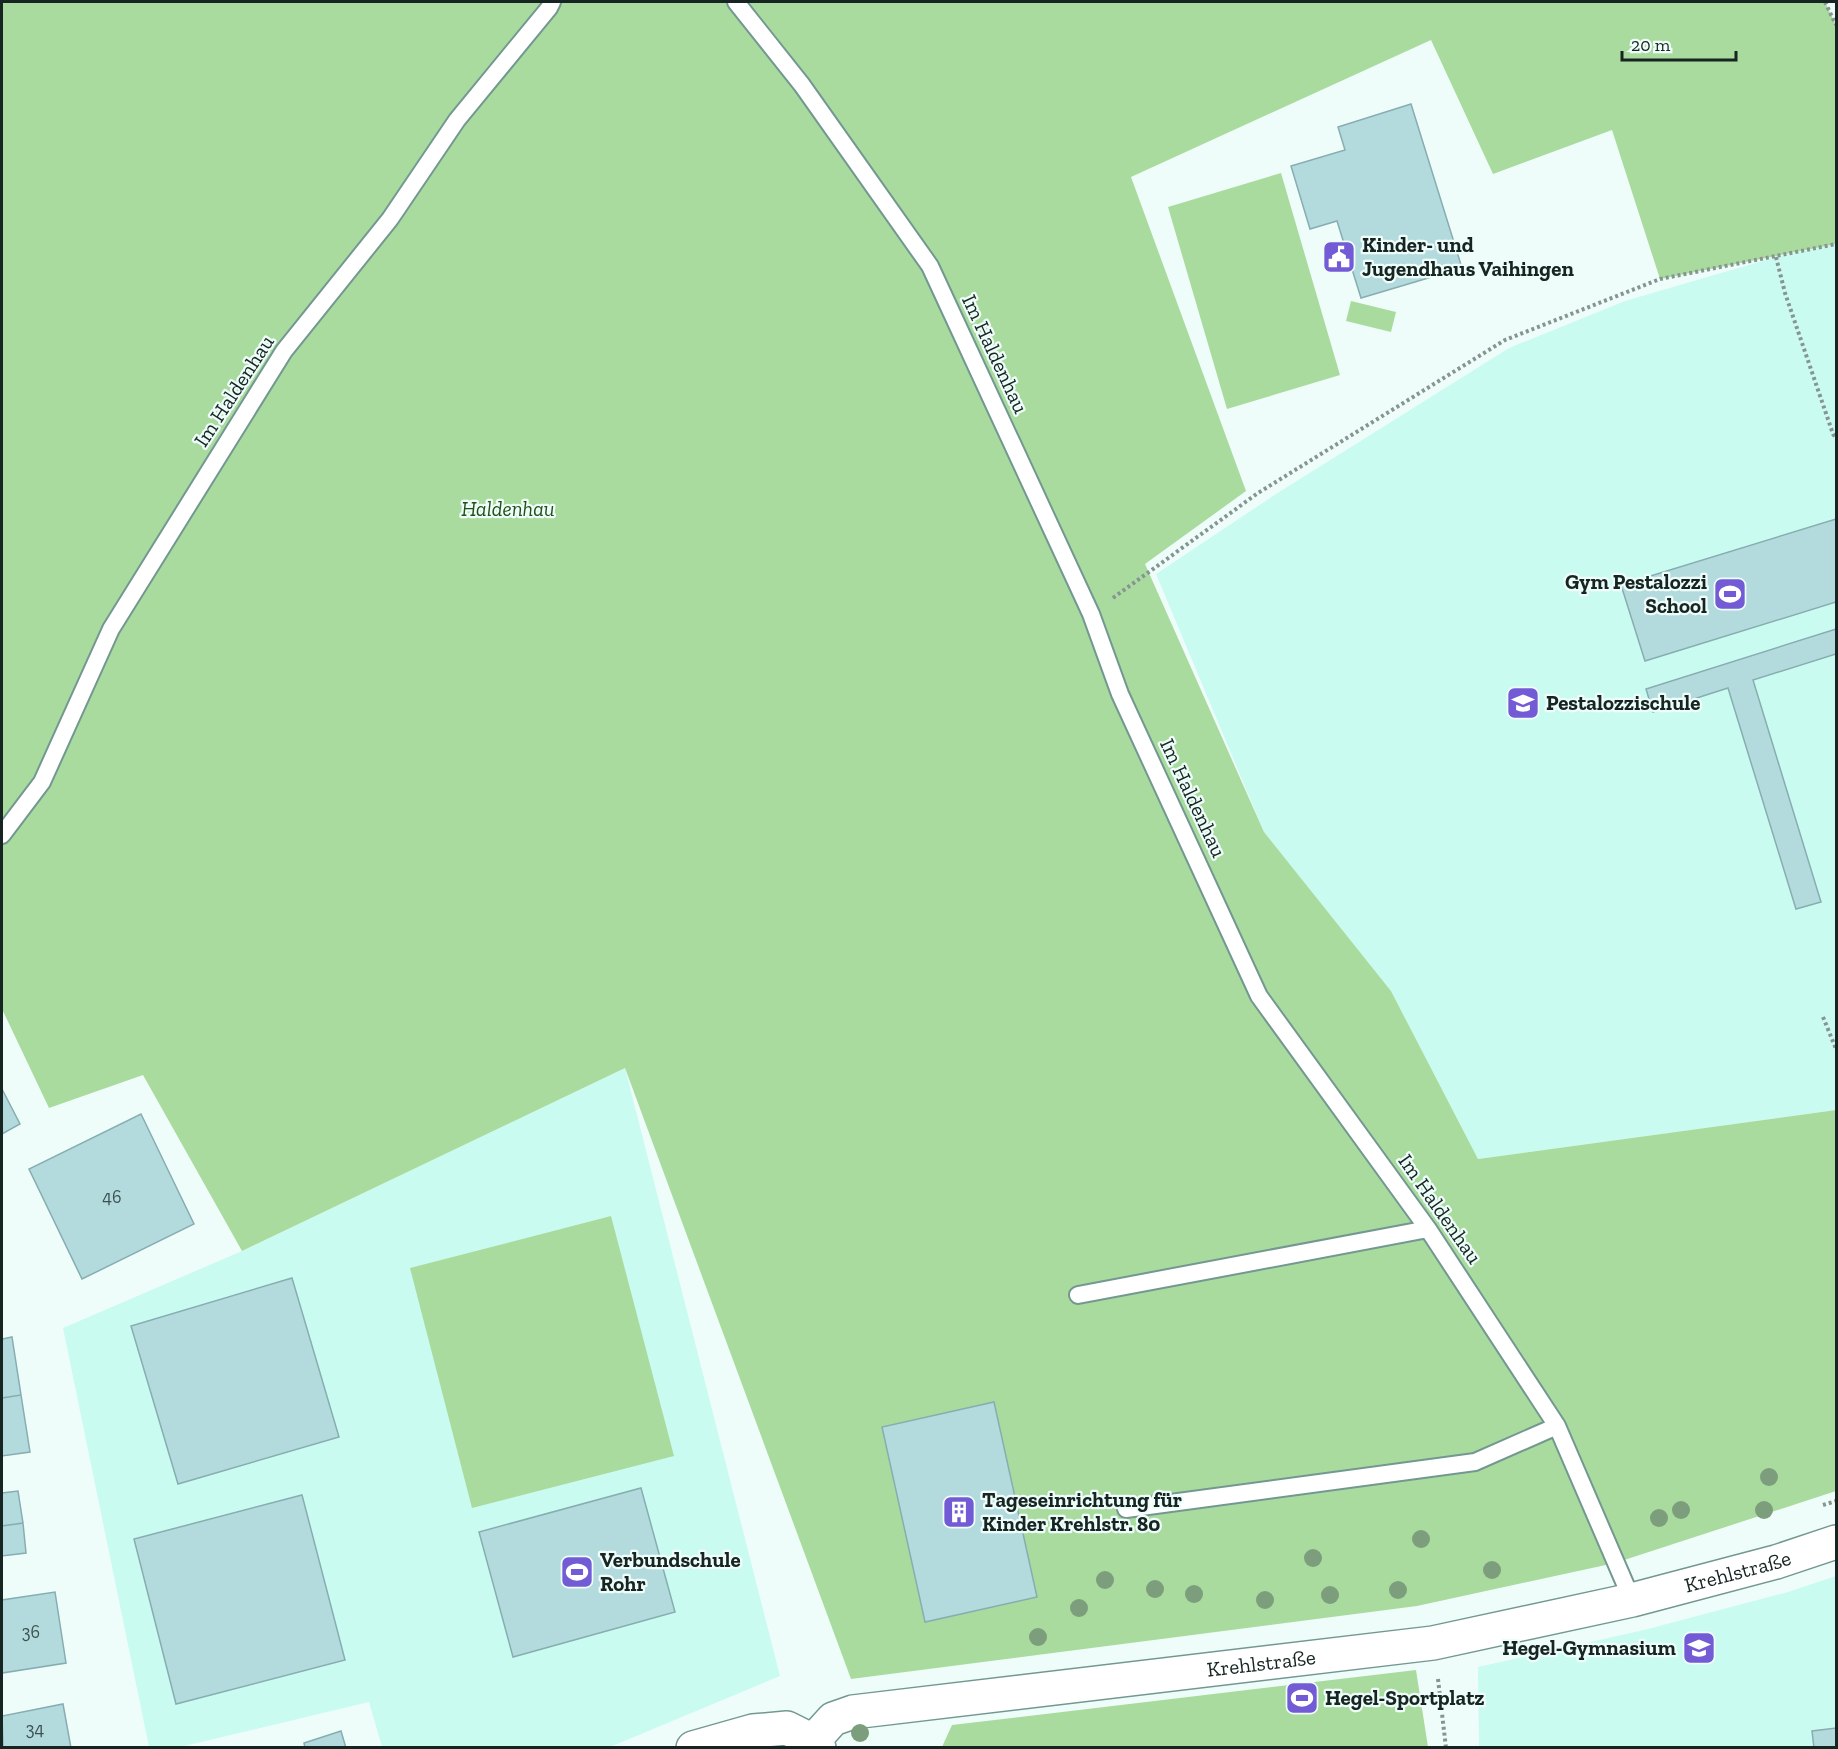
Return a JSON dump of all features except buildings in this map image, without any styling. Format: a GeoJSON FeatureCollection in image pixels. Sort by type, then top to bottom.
{"type":"FeatureCollection","features":[{"type":"Feature","properties":{"kind":"street","name":"Krehlstraße"},"geometry":{"type":"LineString","coordinates":[[693,1748],[753,1731],[787,1728],[816,1744],[833,1719],[853,1712],[1433,1643],[1632,1600],[1776,1562],[1836,1542]]}},
{"type":"Feature","properties":{"kind":"lane","name":"Im Haldenhau"},"geometry":{"type":"LineString","coordinates":[[2,835],[42,782],[111,629],[284,351],[390,219],[457,120],[552,2]]}},
{"type":"Feature","properties":{"kind":"lane","name":"Im Haldenhau"},"geometry":{"type":"LineString","coordinates":[[736,2],[802,86],[930,266],[1091,614],[1120,694],[1259,996],[1428,1229],[1557,1426],[1632,1600]]}},
{"type":"Feature","properties":{"kind":"lane"},"geometry":{"type":"LineString","coordinates":[[1078,1296],[1428,1229]]}},
{"type":"Feature","properties":{"kind":"lane"},"geometry":{"type":"LineString","coordinates":[[1126,1509],[1475,1462],[1557,1426]]}},
{"type":"Feature","properties":{"kind":"path"},"geometry":{"type":"LineString","coordinates":[[1825,2],[1836,25]]}},
{"type":"Feature","properties":{"kind":"path"},"geometry":{"type":"LineString","coordinates":[[1091,614],[1258,493],[1505,340],[1660,279],[1836,244]]}},
{"type":"Feature","properties":{"kind":"path"},"geometry":{"type":"LineString","coordinates":[[1776,257],[1785,293],[1836,438]]}},
{"type":"Feature","properties":{"kind":"path"},"geometry":{"type":"LineString","coordinates":[[1823,1017],[1836,1049]]}},
{"type":"Feature","properties":{"kind":"path"},"geometry":{"type":"LineString","coordinates":[[1815,1508],[1836,1501]]}},
{"type":"Feature","properties":{"kind":"path"},"geometry":{"type":"LineString","coordinates":[[1433,1643],[1446,1748]]}},
{"type":"Feature","properties":{"kind":"shaded area","name":"Pestalozzischule"},"geometry":{"type":"Polygon","coordinates":[[[1836,244],[1836,1110],[1478,1159],[1391,991],[1264,832],[1156,574],[1276,494],[1509,348],[1625,301],[1776,257],[1836,244]]]}},
{"type":"Feature","properties":{"kind":"shaded area"},"geometry":{"type":"Polygon","coordinates":[[[625,1068],[780,1676],[610,1747],[382,1747],[369,1702],[180,1747],[149,1747],[63,1328],[242,1251],[625,1068]]]}},
{"type":"Feature","properties":{"kind":"shaded area","name":"Hegel-Gymnasium"},"geometry":{"type":"Polygon","coordinates":[[[1836,1576],[1836,1747],[1479,1747],[1478,1667],[1644,1630],[1788,1592],[1836,1576]]]}},
{"type":"Feature","properties":{"kind":"green space","name":"Haldenhau"},"geometry":{"type":"Polygon","coordinates":[[[2,2],[1825,2],[1836,25],[1836,244],[1660,279],[1612,130],[1493,174],[1431,40],[1131,177],[1246,491],[1145,564],[1264,832],[1391,991],[1478,1159],[1836,1110],[1836,1491],[1615,1563],[1417,1606],[851,1679],[625,1068],[242,1251],[143,1075],[49,1108],[2,1009],[2,2]]]}},
{"type":"Feature","properties":{"kind":"green space"},"geometry":{"type":"Polygon","coordinates":[[[1281,173],[1340,375],[1227,409],[1168,207],[1281,173]]]}},
{"type":"Feature","properties":{"kind":"green space"},"geometry":{"type":"Polygon","coordinates":[[[1351,301],[1396,312],[1391,332],[1346,321],[1351,301]]]}},
{"type":"Feature","properties":{"kind":"green space"},"geometry":{"type":"Polygon","coordinates":[[[611,1216],[674,1456],[472,1508],[410,1268],[611,1216]]]}},
{"type":"Feature","properties":{"kind":"green space","name":"Hegel-Sportplatz"},"geometry":{"type":"Polygon","coordinates":[[[1416,1670],[1428,1747],[942,1747],[952,1725],[1416,1670]]]}},
{"type":"Feature","properties":{"kind":"place","name":"Kinder- und Jugendhaus Vaihingen"},"geometry":{"type":"Point","coordinates":[1339,257]}},
{"type":"Feature","properties":{"kind":"place","name":"Gym Pestalozzi School"},"geometry":{"type":"Point","coordinates":[1730,594]}},
{"type":"Feature","properties":{"kind":"place","name":"Pestalozzischule"},"geometry":{"type":"Point","coordinates":[1523,703]}},
{"type":"Feature","properties":{"kind":"place","name":"Tageseinrichtung für Kinder Krehlstr. 80"},"geometry":{"type":"Point","coordinates":[959,1512]}},
{"type":"Feature","properties":{"kind":"place","name":"Verbundschule Rohr"},"geometry":{"type":"Point","coordinates":[577,1572]}},
{"type":"Feature","properties":{"kind":"place","name":"Hegel-Gymnasium"},"geometry":{"type":"Point","coordinates":[1699,1648]}},
{"type":"Feature","properties":{"kind":"place","name":"Hegel-Sportplatz"},"geometry":{"type":"Point","coordinates":[1302,1698]}}]}
